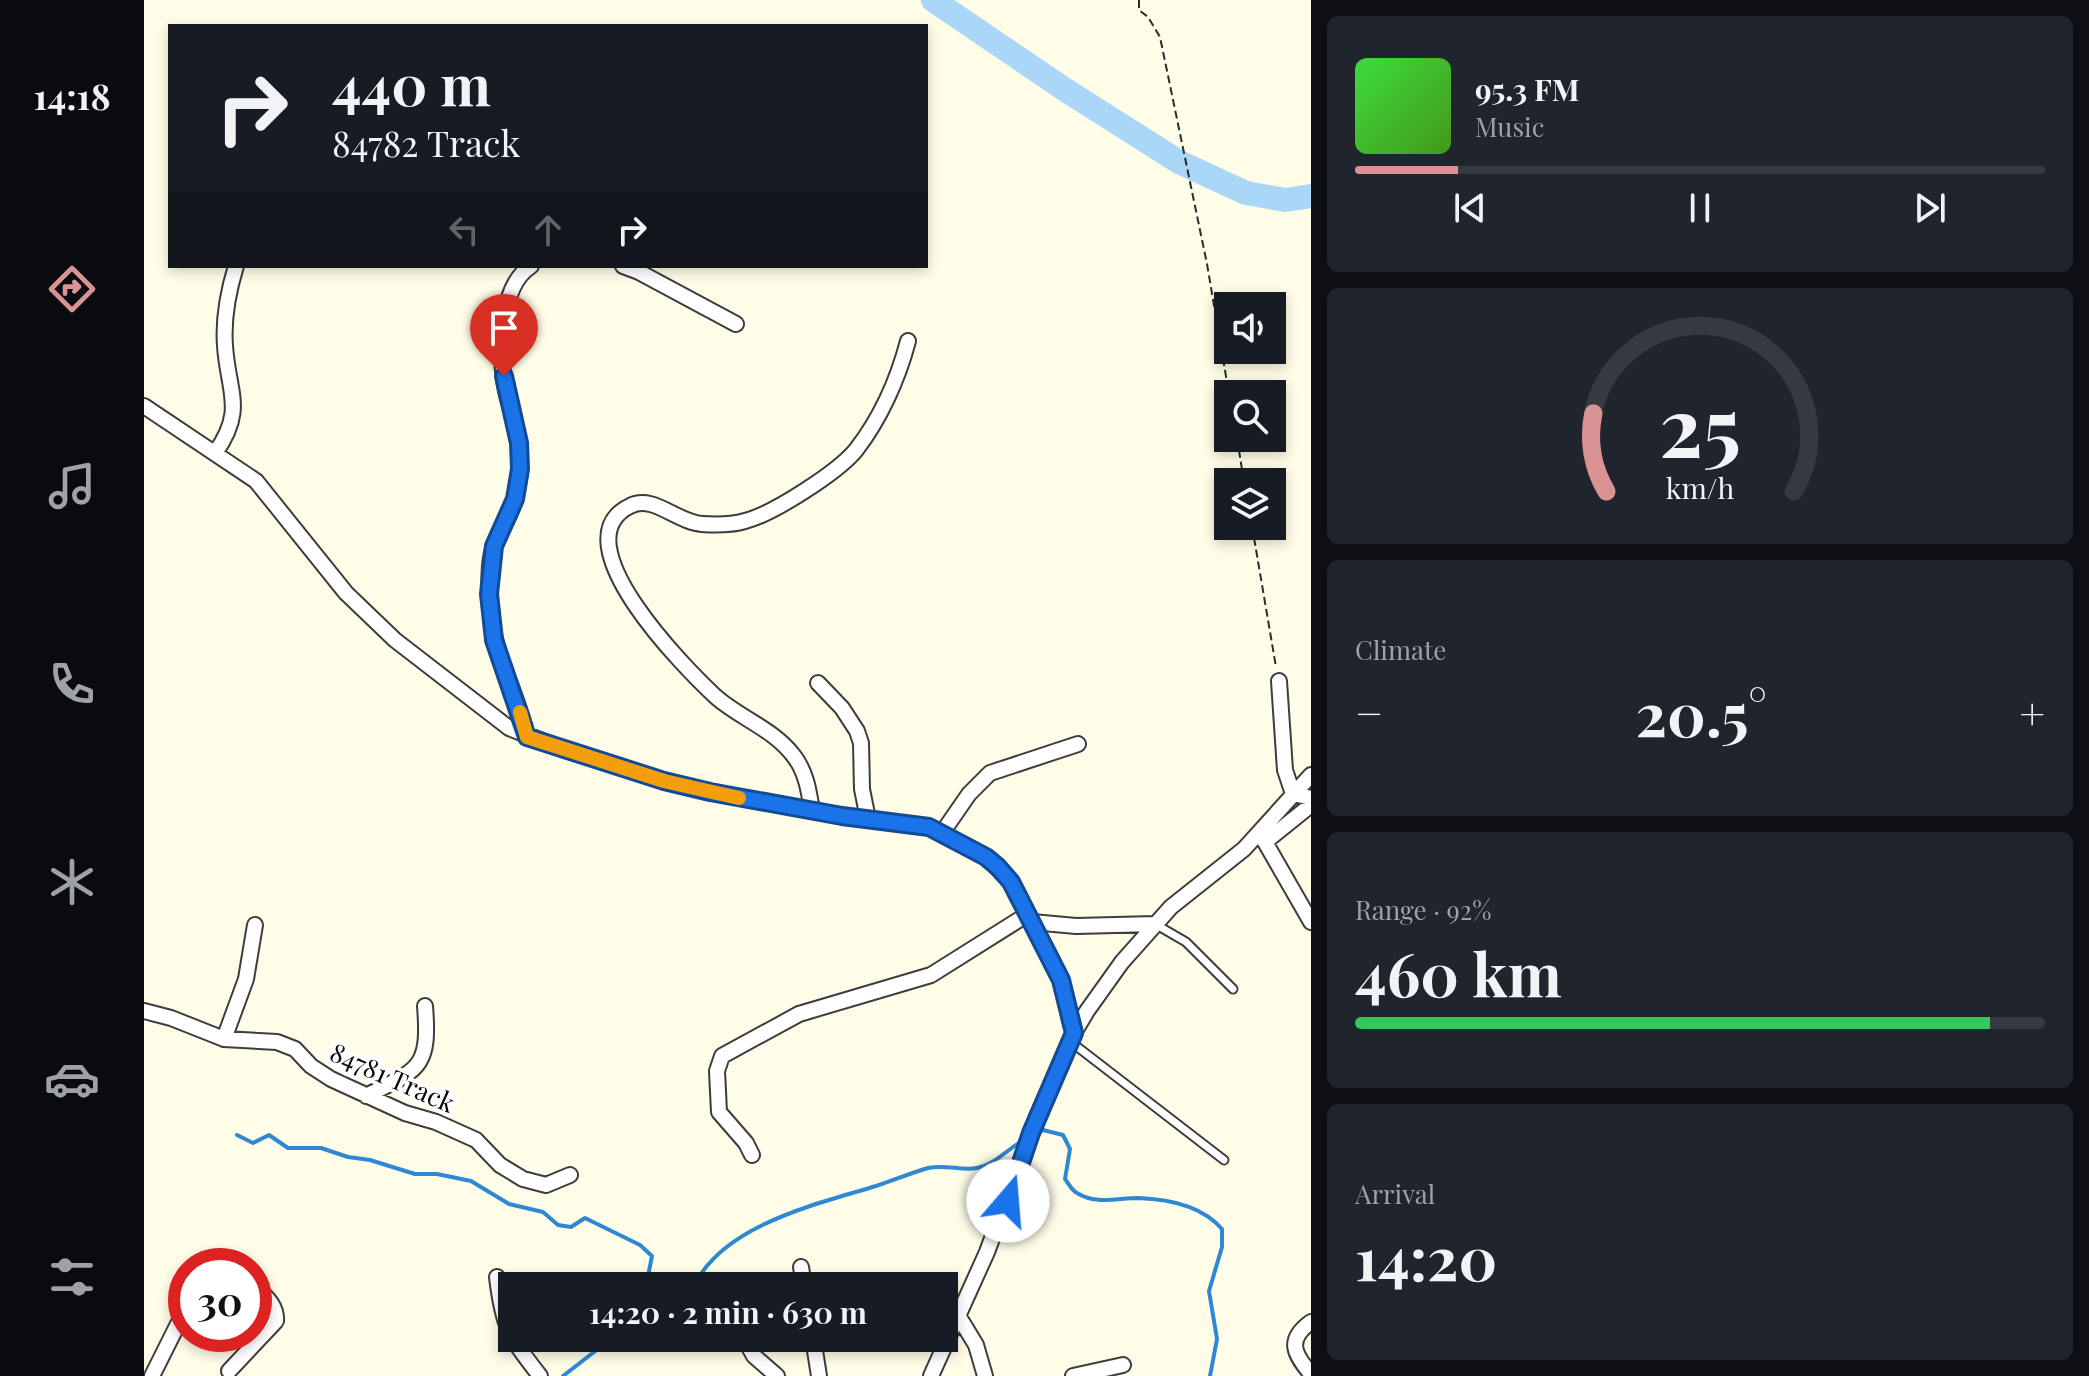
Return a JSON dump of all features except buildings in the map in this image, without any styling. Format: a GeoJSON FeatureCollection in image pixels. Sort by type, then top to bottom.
{"type":"FeatureCollection","features":[{"type":"Feature","properties":{"kind":"street"},"geometry":{"type":"LineString","coordinates":[[215,453],[228,432],[233,412],[224,335],[228,296],[235,268]]}},
{"type":"Feature","properties":{"kind":"street"},"geometry":{"type":"LineString","coordinates":[[527,737],[494,640],[489,594],[494,546],[515,499],[520,469],[519,443],[502,355],[511,289],[528,268]]}},
{"type":"Feature","properties":{"kind":"street"},"geometry":{"type":"LineString","coordinates":[[628,268],[736,324]]}},
{"type":"Feature","properties":{"kind":"street"},"geometry":{"type":"LineString","coordinates":[[812,811],[804,773],[792,753],[715,696],[662,641],[627,594],[609,549],[611,526],[623,510],[640,502],[657,505],[688,522],[723,525],[759,516],[783,503],[839,466],[856,449],[897,377],[908,341]]}},
{"type":"Feature","properties":{"kind":"street"},"geometry":{"type":"LineString","coordinates":[[144,406],[265,490],[309,551],[380,626],[495,719],[527,737],[664,781],[812,811],[922,826],[942,833],[998,867],[1011,882],[1061,980],[1072,1038]]}},
{"type":"Feature","properties":{"kind":"street"},"geometry":{"type":"LineString","coordinates":[[1279,681],[1285,770],[1293,794]]}},
{"type":"Feature","properties":{"kind":"street"},"geometry":{"type":"LineString","coordinates":[[818,683],[842,708],[857,731],[861,743],[862,789],[868,819]]}},
{"type":"Feature","properties":{"kind":"street"},"geometry":{"type":"LineString","coordinates":[[942,833],[969,794],[990,773],[1078,744]]}},
{"type":"Feature","properties":{"kind":"street"},"geometry":{"type":"LineString","coordinates":[[1262,838],[1293,794],[1311,775]]}},
{"type":"Feature","properties":{"kind":"street"},"geometry":{"type":"LineString","coordinates":[[1293,794],[1311,798]]}},
{"type":"Feature","properties":{"kind":"street"},"geometry":{"type":"LineString","coordinates":[[931,1376],[1008,1201],[1037,1117],[1072,1038],[1103,988],[1155,924],[1195,886],[1311,805]]}},
{"type":"Feature","properties":{"kind":"street"},"geometry":{"type":"LineString","coordinates":[[1262,838],[1311,922]]}},
{"type":"Feature","properties":{"kind":"street"},"geometry":{"type":"LineString","coordinates":[[752,1155],[746,1143],[719,1112],[717,1064],[722,1056],[799,1014],[931,975],[1030,918],[1076,926],[1155,924]]}},
{"type":"Feature","properties":{"kind":"street"},"geometry":{"type":"LineString","coordinates":[[224,1039],[246,979],[255,925]]}},
{"type":"Feature","properties":{"kind":"street"},"geometry":{"type":"LineString","coordinates":[[366,1096],[408,1073],[422,1057],[427,1041],[425,1006]]}},
{"type":"Feature","properties":{"kind":"street","name":"84781 Track"},"geometry":{"type":"LineString","coordinates":[[144,1011],[224,1039],[287,1045],[301,1054],[318,1072],[405,1113],[436,1122],[476,1140],[510,1174],[546,1185],[570,1175]]}},
{"type":"Feature","properties":{"kind":"street"},"geometry":{"type":"LineString","coordinates":[[801,1267],[802,1272]]}},
{"type":"Feature","properties":{"kind":"street"},"geometry":{"type":"LineString","coordinates":[[497,1277],[507,1330],[540,1376]]}},
{"type":"Feature","properties":{"kind":"street"},"geometry":{"type":"LineString","coordinates":[[272,1305],[276,1321],[272,1325]]}},
{"type":"Feature","properties":{"kind":"street"},"geometry":{"type":"LineString","coordinates":[[959,1317],[973,1337],[985,1376]]}},
{"type":"Feature","properties":{"kind":"street"},"geometry":{"type":"LineString","coordinates":[[1311,1322],[1300,1332],[1294,1345],[1298,1358],[1311,1374]]}},
{"type":"Feature","properties":{"kind":"street"},"geometry":{"type":"LineString","coordinates":[[152,1376],[168,1344]]}},
{"type":"Feature","properties":{"kind":"street"},"geometry":{"type":"LineString","coordinates":[[229,1371],[247,1352]]}},
{"type":"Feature","properties":{"kind":"street"},"geometry":{"type":"LineString","coordinates":[[752,1352],[777,1376]]}},
{"type":"Feature","properties":{"kind":"street"},"geometry":{"type":"LineString","coordinates":[[815,1352],[819,1376]]}},
{"type":"Feature","properties":{"kind":"street"},"geometry":{"type":"LineString","coordinates":[[1073,1376],[1123,1365]]}},
{"type":"Feature","properties":{"kind":"lane"},"geometry":{"type":"LineString","coordinates":[[1155,924],[1186,942],[1233,989]]}},
{"type":"Feature","properties":{"kind":"lane"},"geometry":{"type":"LineString","coordinates":[[1072,1038],[1224,1160]]}},
{"type":"Feature","properties":{"kind":"path"},"geometry":{"type":"LineString","coordinates":[[1139,0],[1139,10],[1148,17],[1160,37],[1207,264],[1227,380]]}},
{"type":"Feature","properties":{"kind":"path"},"geometry":{"type":"LineString","coordinates":[[1254,540],[1279,681]]}},
{"type":"Feature","properties":{"kind":"waterway"},"geometry":{"type":"LineString","coordinates":[[933,0],[1179,162],[1246,193],[1285,200],[1311,196]]}},
{"type":"Feature","properties":{"kind":"waterway"},"geometry":{"type":"LineString","coordinates":[[1035,1134],[1043,1130],[1063,1135],[1070,1149],[1065,1179],[1072,1189],[1084,1197],[1172,1202],[1195,1209],[1222,1229],[1222,1247],[1209,1291],[1217,1339],[1210,1376]]}},
{"type":"Feature","properties":{"kind":"waterway"},"geometry":{"type":"LineString","coordinates":[[237,1135],[253,1143],[269,1135],[288,1148],[321,1148],[415,1174],[437,1174],[471,1181],[509,1204],[543,1212],[558,1225],[571,1227],[585,1218],[640,1245],[652,1256],[649,1272]]}},
{"type":"Feature","properties":{"kind":"waterway"},"geometry":{"type":"LineString","coordinates":[[703,1272],[726,1247],[749,1232],[800,1209],[928,1168],[971,1169],[984,1166],[1024,1140]]}},
{"type":"Feature","properties":{"kind":"waterway"},"geometry":{"type":"LineString","coordinates":[[563,1376],[594,1352]]}},
{"type":"Feature","properties":{"kind":"slow traffic"},"geometry":{"type":"LineString","coordinates":[[520,712],[527,737],[664,781],[739,798]]}},
{"type":"Feature","properties":{"kind":"route"},"geometry":{"type":"LineString","coordinates":[[504,376],[519,443],[520,469],[515,499],[494,546],[489,594],[494,640],[527,737],[664,781],[710,792],[842,816],[929,827],[986,857],[1011,882],[1061,980],[1074,1033],[1024,1150],[1008,1201]]}}]}
